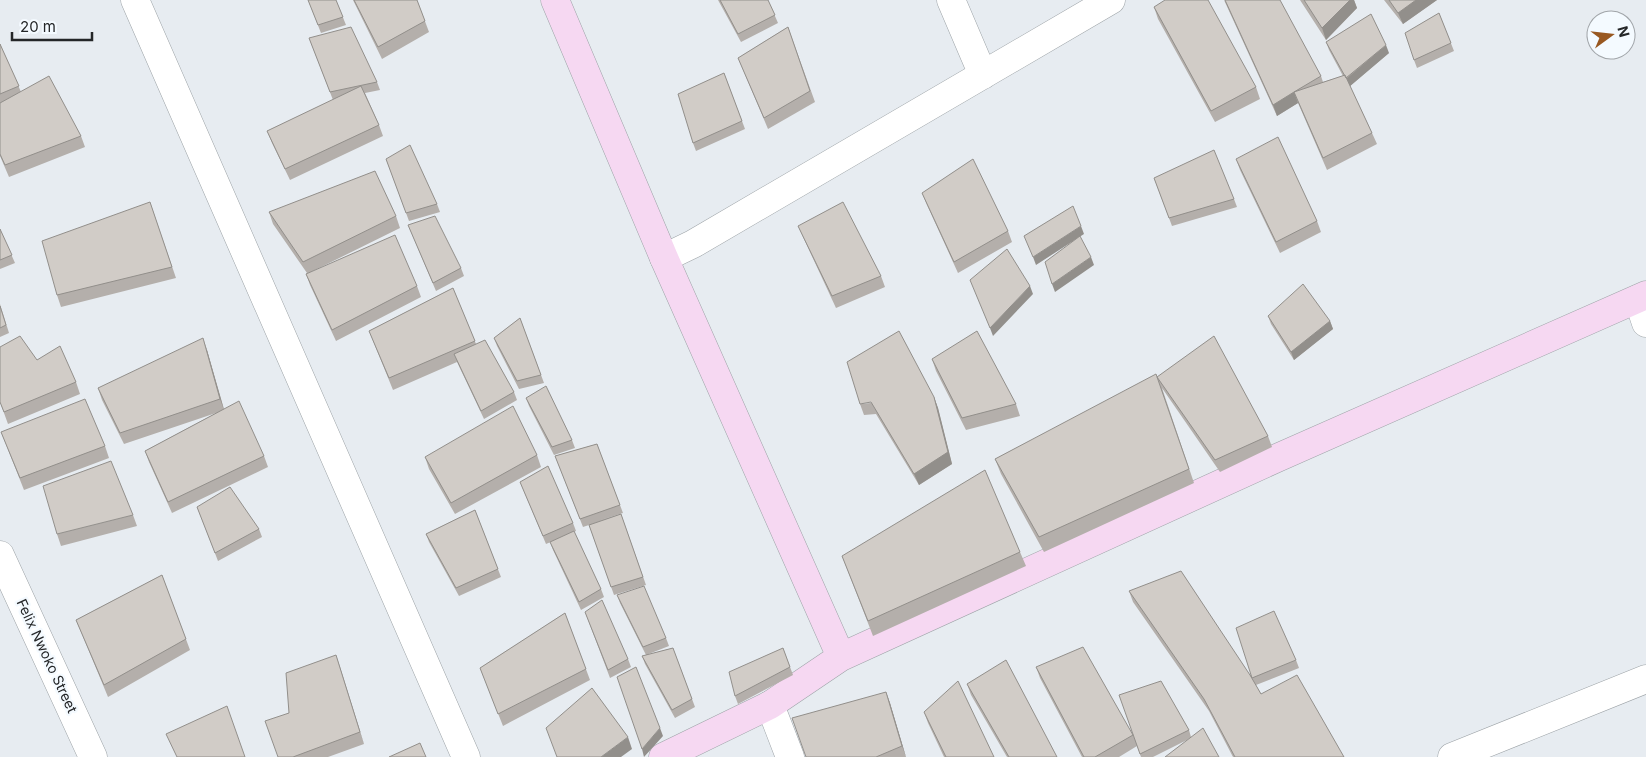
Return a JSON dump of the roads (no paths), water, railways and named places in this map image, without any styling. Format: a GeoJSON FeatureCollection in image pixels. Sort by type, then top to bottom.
{"type":"FeatureCollection","features":[{"type":"Feature","properties":{"kind":"street"},"geometry":{"type":"LineString","coordinates":[[135,0],[466,757]]}},
{"type":"Feature","properties":{"kind":"street"},"geometry":{"type":"LineString","coordinates":[[555,0],[664,258],[841,657]]}},
{"type":"Feature","properties":{"kind":"street"},"geometry":{"type":"LineString","coordinates":[[950,0],[983,75]]}},
{"type":"Feature","properties":{"kind":"street"},"geometry":{"type":"LineString","coordinates":[[664,258],[693,244],[1111,0]]}},
{"type":"Feature","properties":{"kind":"street"},"geometry":{"type":"LineString","coordinates":[[663,757],[770,704],[841,657],[1269,462],[1643,306]]}},
{"type":"Feature","properties":{"kind":"street","name":"Felix Nwoko Street"},"geometry":{"type":"LineString","coordinates":[[0,555],[93,757]]}},
{"type":"Feature","properties":{"kind":"street"},"geometry":{"type":"LineString","coordinates":[[1452,757],[1646,679]]}},
{"type":"Feature","properties":{"kind":"street"},"geometry":{"type":"LineString","coordinates":[[770,704],[790,757]]}}]}
